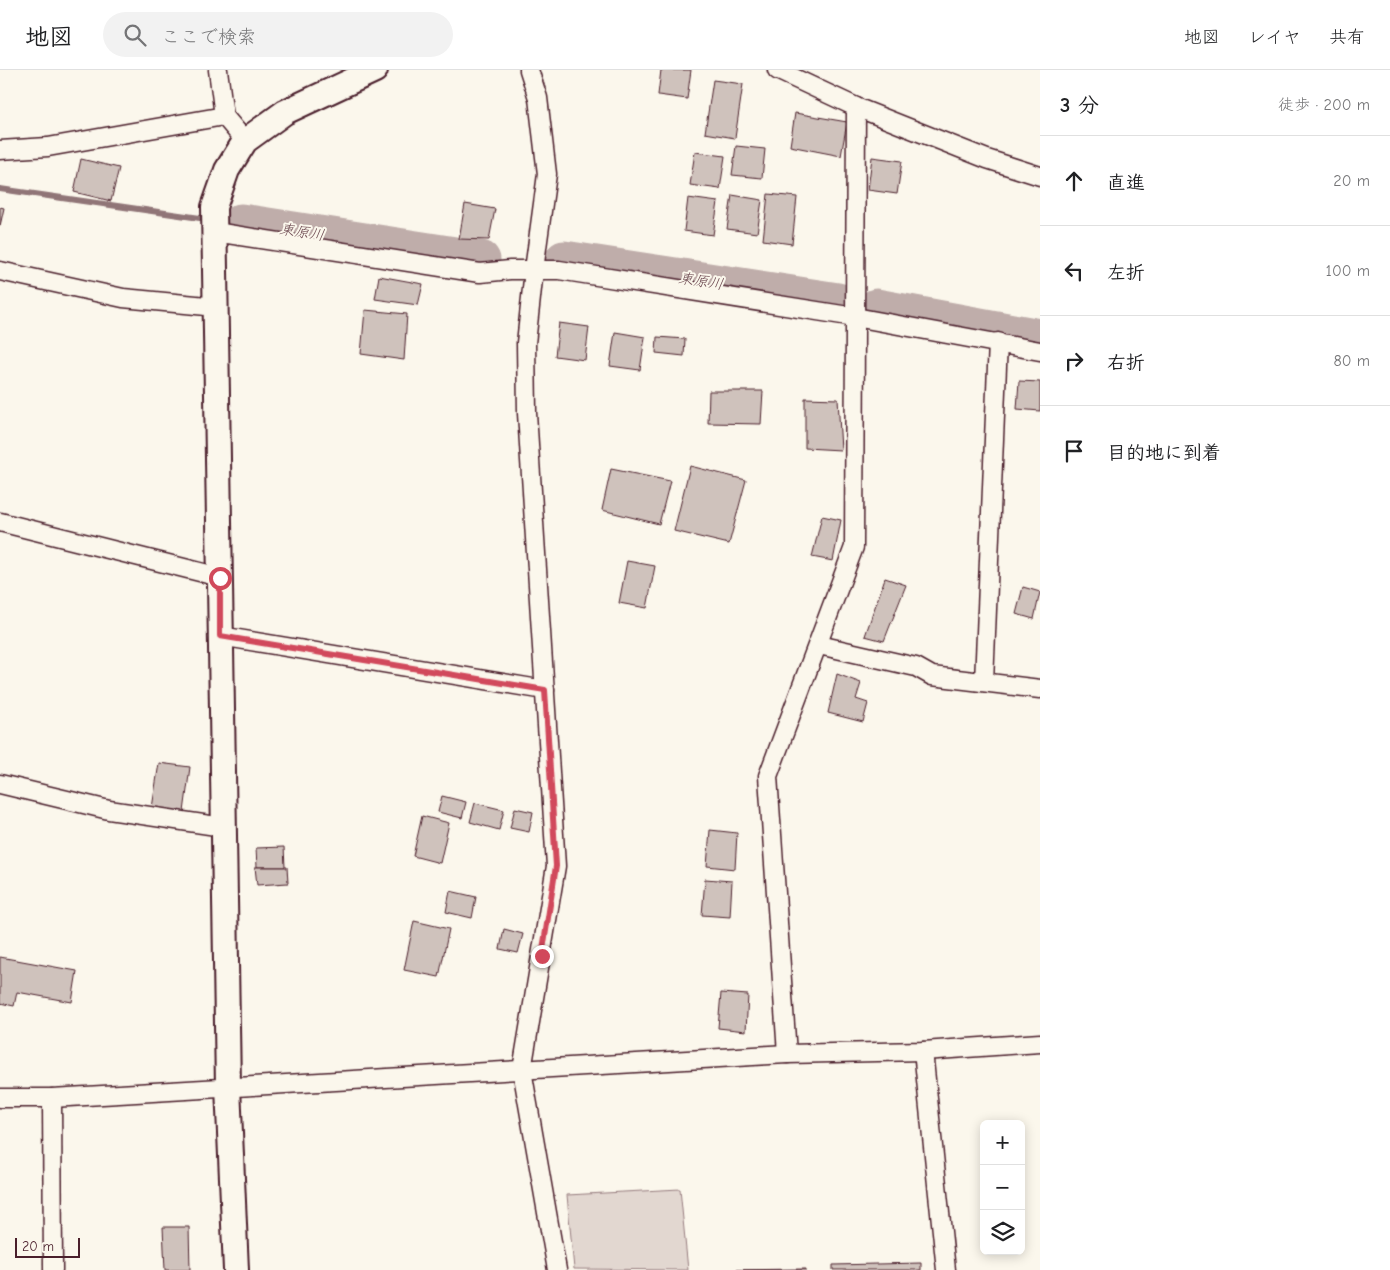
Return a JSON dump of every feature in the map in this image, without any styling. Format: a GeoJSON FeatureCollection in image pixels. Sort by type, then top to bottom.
{"type":"FeatureCollection","features":[{"type":"Feature","properties":{"kind":"street"},"geometry":{"type":"LineString","coordinates":[[218,70],[224,116],[245,141]]}},
{"type":"Feature","properties":{"kind":"street"},"geometry":{"type":"LineString","coordinates":[[236,1270],[228,1087],[214,207],[227,170],[245,141],[284,112],[375,70]]}},
{"type":"Feature","properties":{"kind":"street"},"geometry":{"type":"LineString","coordinates":[[529,70],[538,98],[547,174],[526,343],[528,413],[556,866],[522,1070],[557,1270]]}},
{"type":"Feature","properties":{"kind":"street"},"geometry":{"type":"LineString","coordinates":[[777,70],[797,74],[856,107],[987,159],[1040,176]]}},
{"type":"Feature","properties":{"kind":"street"},"geometry":{"type":"LineString","coordinates":[[788,1054],[768,776],[854,548],[856,107]]}},
{"type":"Feature","properties":{"kind":"street"},"geometry":{"type":"LineString","coordinates":[[0,150],[48,147],[224,116]]}},
{"type":"Feature","properties":{"kind":"street"},"geometry":{"type":"LineString","coordinates":[[215,232],[480,273],[559,270],[855,317],[1040,351]]}},
{"type":"Feature","properties":{"kind":"street"},"geometry":{"type":"LineString","coordinates":[[0,271],[123,298],[217,307]]}},
{"type":"Feature","properties":{"kind":"street"},"geometry":{"type":"LineString","coordinates":[[984,682],[998,342]]}},
{"type":"Feature","properties":{"kind":"street"},"geometry":{"type":"LineString","coordinates":[[0,522],[220,578]]}},
{"type":"Feature","properties":{"kind":"street"},"geometry":{"type":"LineString","coordinates":[[220,636],[545,690]]}},
{"type":"Feature","properties":{"kind":"street"},"geometry":{"type":"LineString","coordinates":[[819,645],[916,667],[932,676],[1040,689]]}},
{"type":"Feature","properties":{"kind":"street"},"geometry":{"type":"LineString","coordinates":[[0,784],[109,810],[223,827]]}},
{"type":"Feature","properties":{"kind":"street"},"geometry":{"type":"LineString","coordinates":[[0,1098],[52,1098],[788,1054],[923,1051],[1040,1043]]}},
{"type":"Feature","properties":{"kind":"street"},"geometry":{"type":"LineString","coordinates":[[923,1051],[946,1270]]}},
{"type":"Feature","properties":{"kind":"street"},"geometry":{"type":"LineString","coordinates":[[52,1098],[53,1270]]}},
{"type":"Feature","properties":{"kind":"shaded area"},"geometry":{"type":"Polygon","coordinates":[[[680,1189],[688,1270],[574,1269],[567,1195],[680,1189]]]}},
{"type":"Feature","properties":{"kind":"building"},"geometry":{"type":"Polygon","coordinates":[[[661,70],[691,70],[687,99],[658,95],[661,70]]]}},
{"type":"Feature","properties":{"kind":"building"},"geometry":{"type":"Polygon","coordinates":[[[713,80],[743,84],[735,138],[705,133],[713,80]]]}},
{"type":"Feature","properties":{"kind":"building"},"geometry":{"type":"Polygon","coordinates":[[[795,113],[847,122],[841,156],[790,146],[795,113]]]}},
{"type":"Feature","properties":{"kind":"building"},"geometry":{"type":"Polygon","coordinates":[[[736,146],[765,149],[762,178],[732,175],[736,146]]]}},
{"type":"Feature","properties":{"kind":"building"},"geometry":{"type":"Polygon","coordinates":[[[695,152],[725,156],[720,189],[690,185],[695,152]]]}},
{"type":"Feature","properties":{"kind":"building"},"geometry":{"type":"Polygon","coordinates":[[[872,157],[902,161],[897,194],[868,190],[872,157]]]}},
{"type":"Feature","properties":{"kind":"building"},"geometry":{"type":"Polygon","coordinates":[[[81,159],[119,168],[111,201],[74,192],[81,159]]]}},
{"type":"Feature","properties":{"kind":"building"},"geometry":{"type":"Polygon","coordinates":[[[768,194],[797,197],[792,244],[763,240],[768,194]]]}},
{"type":"Feature","properties":{"kind":"building"},"geometry":{"type":"Polygon","coordinates":[[[732,195],[762,200],[757,233],[727,229],[732,195]]]}},
{"type":"Feature","properties":{"kind":"building"},"geometry":{"type":"Polygon","coordinates":[[[688,198],[718,202],[713,235],[684,231],[688,198]]]}},
{"type":"Feature","properties":{"kind":"building"},"geometry":{"type":"Polygon","coordinates":[[[465,204],[495,209],[489,240],[459,239],[465,204]]]}},
{"type":"Feature","properties":{"kind":"building"},"geometry":{"type":"Polygon","coordinates":[[[0,207],[4,208],[0,226],[0,207]]]}},
{"type":"Feature","properties":{"kind":"building"},"geometry":{"type":"Polygon","coordinates":[[[379,276],[423,284],[418,305],[375,299],[379,276]]]}},
{"type":"Feature","properties":{"kind":"building"},"geometry":{"type":"Polygon","coordinates":[[[365,310],[407,314],[404,360],[361,354],[365,310]]]}},
{"type":"Feature","properties":{"kind":"building"},"geometry":{"type":"Polygon","coordinates":[[[559,323],[589,327],[585,360],[555,356],[559,323]]]}},
{"type":"Feature","properties":{"kind":"building"},"geometry":{"type":"Polygon","coordinates":[[[615,332],[645,337],[640,370],[610,366],[615,332]]]}},
{"type":"Feature","properties":{"kind":"building"},"geometry":{"type":"Polygon","coordinates":[[[657,337],[685,339],[684,356],[656,353],[657,337]]]}},
{"type":"Feature","properties":{"kind":"building"},"geometry":{"type":"Polygon","coordinates":[[[1019,381],[1040,382],[1040,411],[1017,409],[1019,381]]]}},
{"type":"Feature","properties":{"kind":"building"},"geometry":{"type":"Polygon","coordinates":[[[709,391],[763,391],[761,424],[708,423],[709,391]]]}},
{"type":"Feature","properties":{"kind":"building"},"geometry":{"type":"Polygon","coordinates":[[[805,398],[838,399],[841,450],[805,448],[805,398]]]}},
{"type":"Feature","properties":{"kind":"building"},"geometry":{"type":"Polygon","coordinates":[[[690,466],[746,480],[729,544],[674,531],[690,466]]]}},
{"type":"Feature","properties":{"kind":"building"},"geometry":{"type":"Polygon","coordinates":[[[611,469],[670,481],[659,524],[602,510],[611,469]]]}},
{"type":"Feature","properties":{"kind":"building"},"geometry":{"type":"Polygon","coordinates":[[[822,516],[841,520],[833,561],[812,557],[822,516]]]}},
{"type":"Feature","properties":{"kind":"building"},"geometry":{"type":"Polygon","coordinates":[[[627,561],[655,566],[647,608],[619,603],[627,561]]]}},
{"type":"Feature","properties":{"kind":"building"},"geometry":{"type":"Polygon","coordinates":[[[885,578],[906,585],[884,641],[865,636],[885,578]]]}},
{"type":"Feature","properties":{"kind":"building"},"geometry":{"type":"Polygon","coordinates":[[[1023,587],[1040,592],[1034,619],[1016,614],[1023,587]]]}},
{"type":"Feature","properties":{"kind":"building"},"geometry":{"type":"Polygon","coordinates":[[[837,674],[861,683],[856,699],[868,703],[863,722],[828,713],[837,674]]]}},
{"type":"Feature","properties":{"kind":"building"},"geometry":{"type":"Polygon","coordinates":[[[159,763],[190,767],[184,812],[152,808],[159,763]]]}},
{"type":"Feature","properties":{"kind":"building"},"geometry":{"type":"Polygon","coordinates":[[[442,796],[466,802],[462,818],[438,812],[442,796]]]}},
{"type":"Feature","properties":{"kind":"building"},"geometry":{"type":"Polygon","coordinates":[[[475,803],[504,810],[499,830],[470,822],[475,803]]]}},
{"type":"Feature","properties":{"kind":"building"},"geometry":{"type":"Polygon","coordinates":[[[515,808],[533,812],[529,832],[510,828],[515,808]]]}},
{"type":"Feature","properties":{"kind":"building"},"geometry":{"type":"Polygon","coordinates":[[[422,816],[449,823],[440,863],[413,856],[422,816]]]}},
{"type":"Feature","properties":{"kind":"building"},"geometry":{"type":"Polygon","coordinates":[[[710,830],[737,833],[735,869],[707,866],[710,830]]]}},
{"type":"Feature","properties":{"kind":"building"},"geometry":{"type":"Polygon","coordinates":[[[284,847],[285,867],[257,867],[256,848],[284,847]]]}},
{"type":"Feature","properties":{"kind":"building"},"geometry":{"type":"Polygon","coordinates":[[[255,867],[287,867],[288,883],[257,885],[255,867]]]}},
{"type":"Feature","properties":{"kind":"building"},"geometry":{"type":"Polygon","coordinates":[[[705,879],[732,881],[730,917],[702,915],[705,879]]]}},
{"type":"Feature","properties":{"kind":"building"},"geometry":{"type":"Polygon","coordinates":[[[450,891],[476,897],[472,918],[446,912],[450,891]]]}},
{"type":"Feature","properties":{"kind":"building"},"geometry":{"type":"Polygon","coordinates":[[[414,921],[449,929],[439,977],[404,970],[414,921]]]}},
{"type":"Feature","properties":{"kind":"building"},"geometry":{"type":"Polygon","coordinates":[[[504,929],[523,934],[518,953],[500,949],[504,929]]]}},
{"type":"Feature","properties":{"kind":"building"},"geometry":{"type":"Polygon","coordinates":[[[0,957],[77,971],[72,1002],[17,992],[14,1006],[0,1003],[0,957]]]}},
{"type":"Feature","properties":{"kind":"building"},"geometry":{"type":"Polygon","coordinates":[[[721,993],[748,995],[746,1031],[718,1028],[721,993]]]}},
{"type":"Feature","properties":{"kind":"building"},"geometry":{"type":"Polygon","coordinates":[[[163,1227],[189,1227],[190,1270],[165,1270],[163,1227]]]}},
{"type":"Feature","properties":{"kind":"building"},"geometry":{"type":"Polygon","coordinates":[[[921,1263],[921,1270],[833,1270],[833,1265],[921,1263]]]}},
{"type":"Feature","properties":{"kind":"building"},"geometry":{"type":"Polygon","coordinates":[[[806,1269],[806,1270],[724,1270],[806,1269]]]}},
{"type":"Feature","properties":{"kind":"waterway"},"geometry":{"type":"LineString","coordinates":[[0,189],[200,218]]}},
{"type":"Feature","properties":{"kind":"waterway","name":"東原川"},"geometry":{"type":"LineString","coordinates":[[241,223],[481,260]]}},
{"type":"Feature","properties":{"kind":"waterway","name":"東原川"},"geometry":{"type":"LineString","coordinates":[[564,260],[838,302]]}},
{"type":"Feature","properties":{"kind":"waterway","name":"東原川"},"geometry":{"type":"LineString","coordinates":[[876,308],[1040,338]]}},
{"type":"Feature","properties":{"kind":"route"},"geometry":{"type":"LineString","coordinates":[[220,578],[220,636],[545,690],[556,866],[542,956]]}}]}
